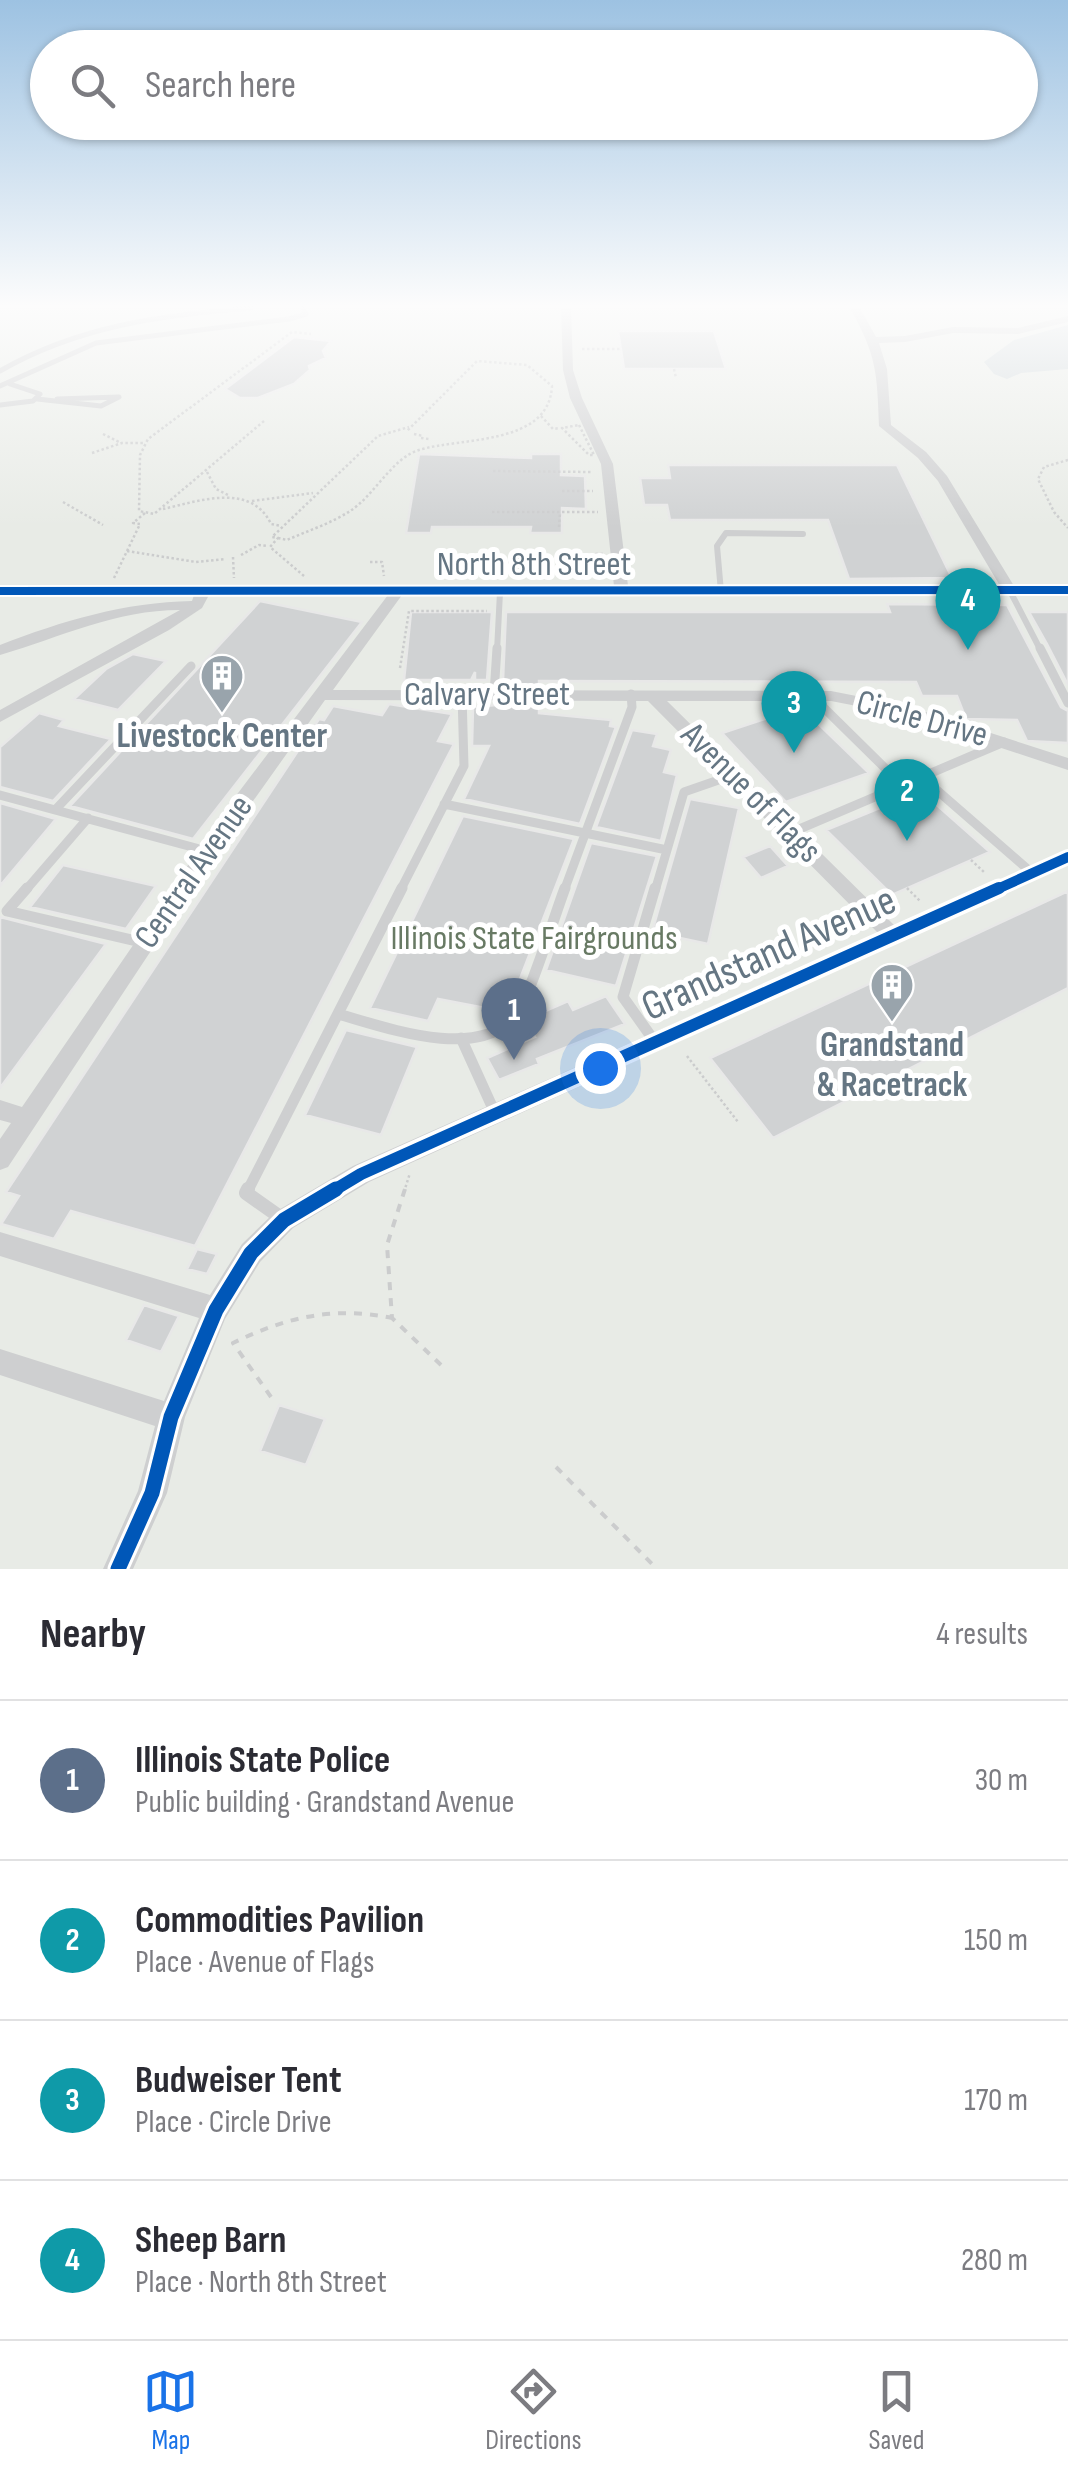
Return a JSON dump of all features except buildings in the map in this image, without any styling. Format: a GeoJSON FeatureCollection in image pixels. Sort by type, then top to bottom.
{"type":"FeatureCollection","features":[{"type":"Feature","properties":{"kind":"street"},"geometry":{"type":"LineString","coordinates":[[571,381],[604,454],[622,592]]}},
{"type":"Feature","properties":{"kind":"street"},"geometry":{"type":"LineString","coordinates":[[883,381],[885,426],[922,456],[943,480],[1010,590]]}},
{"type":"Feature","properties":{"kind":"street","name":"North 8th Street"},"geometry":{"type":"LineString","coordinates":[[0,590],[200,598],[391,587],[500,592],[1068,590]]}},
{"type":"Feature","properties":{"kind":"street","name":"Central Avenue"},"geometry":{"type":"LineString","coordinates":[[0,1158],[207,851],[360,648],[391,587]]}},
{"type":"Feature","properties":{"kind":"street"},"geometry":{"type":"LineString","coordinates":[[0,650],[101,614],[200,598]]}},
{"type":"Feature","properties":{"kind":"street"},"geometry":{"type":"LineString","coordinates":[[0,718],[200,598]]}},
{"type":"Feature","properties":{"kind":"street","name":"Calvary Street"},"geometry":{"type":"LineString","coordinates":[[322,695],[652,694]]}},
{"type":"Feature","properties":{"kind":"street","name":"Circle Drive"},"geometry":{"type":"LineString","coordinates":[[652,694],[818,696],[884,706],[1068,764]]}},
{"type":"Feature","properties":{"kind":"street","name":"Avenue of Flags"},"geometry":{"type":"LineString","coordinates":[[652,694],[892,934]]}},
{"type":"Feature","properties":{"kind":"street","name":"Grandstand Avenue"},"geometry":{"type":"LineString","coordinates":[[118,1569],[152,1492],[170,1417],[216,1310],[251,1253],[284,1220],[360,1174],[1068,856]]}},
{"type":"Feature","properties":{"kind":"street"},"geometry":{"type":"LineString","coordinates":[[0,1110],[27,1118]]}},
{"type":"Feature","properties":{"kind":"street"},"geometry":{"type":"LineString","coordinates":[[0,1244],[216,1310]]}},
{"type":"Feature","properties":{"kind":"street"},"geometry":{"type":"LineString","coordinates":[[0,1362],[170,1417]]}},
{"type":"Feature","properties":{"kind":"lane"},"geometry":{"type":"LineString","coordinates":[[4,385],[36,390],[40,394],[37,399]]}},
{"type":"Feature","properties":{"kind":"lane"},"geometry":{"type":"LineString","coordinates":[[0,405],[37,399],[106,395],[119,398],[101,406],[57,399]]}},
{"type":"Feature","properties":{"kind":"lane"},"geometry":{"type":"LineString","coordinates":[[721,592],[717,546],[726,533],[803,534]]}},
{"type":"Feature","properties":{"kind":"lane"},"geometry":{"type":"LineString","coordinates":[[1010,590],[1068,703]]}},
{"type":"Feature","properties":{"kind":"lane"},"geometry":{"type":"LineString","coordinates":[[494,694],[500,592]]}},
{"type":"Feature","properties":{"kind":"lane"},"geometry":{"type":"LineString","coordinates":[[56,809],[191,666]]}},
{"type":"Feature","properties":{"kind":"lane"},"geometry":{"type":"LineString","coordinates":[[284,1220],[246,1193],[464,766],[462,694]]}},
{"type":"Feature","properties":{"kind":"lane"},"geometry":{"type":"LineString","coordinates":[[338,1014],[448,1040],[509,1023],[517,1016],[632,707],[631,694]]}},
{"type":"Feature","properties":{"kind":"lane"},"geometry":{"type":"LineString","coordinates":[[818,696],[822,706],[892,775],[924,779],[1032,872]]}},
{"type":"Feature","properties":{"kind":"lane"},"geometry":{"type":"LineString","coordinates":[[790,833],[924,779],[1004,741]]}},
{"type":"Feature","properties":{"kind":"lane"},"geometry":{"type":"LineString","coordinates":[[654,1042],[623,997],[684,792],[733,775]]}},
{"type":"Feature","properties":{"kind":"lane"},"geometry":{"type":"LineString","coordinates":[[0,795],[207,851]]}},
{"type":"Feature","properties":{"kind":"lane"},"geometry":{"type":"LineString","coordinates":[[444,804],[667,850]]}},
{"type":"Feature","properties":{"kind":"lane"},"geometry":{"type":"LineString","coordinates":[[88,818],[8,911],[145,943]]}},
{"type":"Feature","properties":{"kind":"lane"},"geometry":{"type":"LineString","coordinates":[[461,1038],[496,1115]]}},
{"type":"Feature","properties":{"kind":"path"},"geometry":{"type":"LineString","coordinates":[[227,381],[146,443],[140,458],[138,510],[154,514],[264,422]]}},
{"type":"Feature","properties":{"kind":"path"},"geometry":{"type":"LineString","coordinates":[[438,445],[408,431],[456,381]]}},
{"type":"Feature","properties":{"kind":"path"},"geometry":{"type":"LineString","coordinates":[[411,428],[378,436],[272,537],[287,540],[348,513],[408,454],[438,445],[501,436],[541,416],[554,397],[547,381]]}},
{"type":"Feature","properties":{"kind":"path"},"geometry":{"type":"LineString","coordinates":[[541,416],[553,430],[562,428]]}},
{"type":"Feature","properties":{"kind":"path"},"geometry":{"type":"LineString","coordinates":[[103,434],[122,444]]}},
{"type":"Feature","properties":{"kind":"path"},"geometry":{"type":"LineString","coordinates":[[92,453],[122,444],[146,443]]}},
{"type":"Feature","properties":{"kind":"path"},"geometry":{"type":"LineString","coordinates":[[1068,460],[1044,467],[1038,478],[1051,506],[1068,528]]}},
{"type":"Feature","properties":{"kind":"path"},"geometry":{"type":"LineString","coordinates":[[206,472],[211,472],[216,488],[264,510],[272,524],[282,526]]}},
{"type":"Feature","properties":{"kind":"path"},"geometry":{"type":"LineString","coordinates":[[493,472],[600,472]]}},
{"type":"Feature","properties":{"kind":"path"},"geometry":{"type":"LineString","coordinates":[[562,491],[610,491]]}},
{"type":"Feature","properties":{"kind":"path"},"geometry":{"type":"LineString","coordinates":[[161,508],[208,498],[268,501],[316,493]]}},
{"type":"Feature","properties":{"kind":"path"},"geometry":{"type":"LineString","coordinates":[[63,502],[103,525]]}},
{"type":"Feature","properties":{"kind":"path"},"geometry":{"type":"LineString","coordinates":[[111,584],[140,524],[133,522],[146,512]]}},
{"type":"Feature","properties":{"kind":"path"},"geometry":{"type":"LineString","coordinates":[[492,512],[600,512]]}},
{"type":"Feature","properties":{"kind":"path"},"geometry":{"type":"LineString","coordinates":[[559,528],[560,512]]}},
{"type":"Feature","properties":{"kind":"path"},"geometry":{"type":"LineString","coordinates":[[270,547],[278,538]]}},
{"type":"Feature","properties":{"kind":"path"},"geometry":{"type":"LineString","coordinates":[[241,555],[259,545],[270,547],[310,582]]}},
{"type":"Feature","properties":{"kind":"path"},"geometry":{"type":"LineString","coordinates":[[127,551],[148,551],[185,563],[225,559]]}},
{"type":"Feature","properties":{"kind":"path"},"geometry":{"type":"LineString","coordinates":[[606,554],[593,554],[594,570],[608,580]]}},
{"type":"Feature","properties":{"kind":"path"},"geometry":{"type":"LineString","coordinates":[[233,557],[234,584]]}},
{"type":"Feature","properties":{"kind":"path"},"geometry":{"type":"LineString","coordinates":[[370,562],[382,562],[391,587]]}},
{"type":"Feature","properties":{"kind":"path"},"geometry":{"type":"LineString","coordinates":[[400,668],[409,611],[499,611]]}},
{"type":"Feature","properties":{"kind":"path"},"geometry":{"type":"LineString","coordinates":[[971,860],[986,874]]}},
{"type":"Feature","properties":{"kind":"path"},"geometry":{"type":"LineString","coordinates":[[907,888],[921,902]]}},
{"type":"Feature","properties":{"kind":"path"},"geometry":{"type":"LineString","coordinates":[[687,1056],[738,1122]]}},
{"type":"Feature","properties":{"kind":"path"},"geometry":{"type":"LineString","coordinates":[[392,1318],[387,1244],[415,1152]]}},
{"type":"Feature","properties":{"kind":"path"},"geometry":{"type":"LineString","coordinates":[[271,1397],[233,1343],[258,1330],[317,1312],[350,1309],[392,1318],[441,1365]]}},
{"type":"Feature","properties":{"kind":"path"},"geometry":{"type":"LineString","coordinates":[[556,1468],[657,1569]]}},
{"type":"Feature","properties":{"kind":"green space","name":"Illinois State Fairgrounds"},"geometry":{"type":"Polygon","coordinates":[[[0,381],[1068,381],[1068,1569],[0,1569],[0,381]]]}},
{"type":"Feature","properties":{"kind":"cycle path"},"geometry":{"type":"LineString","coordinates":[[0,591],[1068,590]]}},
{"type":"Feature","properties":{"kind":"cycle path"},"geometry":{"type":"LineString","coordinates":[[118,1569],[152,1493],[171,1417],[216,1310],[251,1253],[284,1220],[361,1174],[1068,857]]}},
{"type":"Feature","properties":{"kind":"place","name":"Sheep Barn"},"geometry":{"type":"Point","coordinates":[968,650]}},
{"type":"Feature","properties":{"kind":"place","name":"Livestock Center"},"geometry":{"type":"Point","coordinates":[222,714]}},
{"type":"Feature","properties":{"kind":"place","name":"Budweiser Tent"},"geometry":{"type":"Point","coordinates":[794,753]}},
{"type":"Feature","properties":{"kind":"place","name":"Commodities Pavilion"},"geometry":{"type":"Point","coordinates":[907,841]}},
{"type":"Feature","properties":{"kind":"place","name":"Grandstand & Racetrack"},"geometry":{"type":"Point","coordinates":[892,1023]}},
{"type":"Feature","properties":{"kind":"place","name":"Illinois State Police"},"geometry":{"type":"Point","coordinates":[514,1060]}}]}
